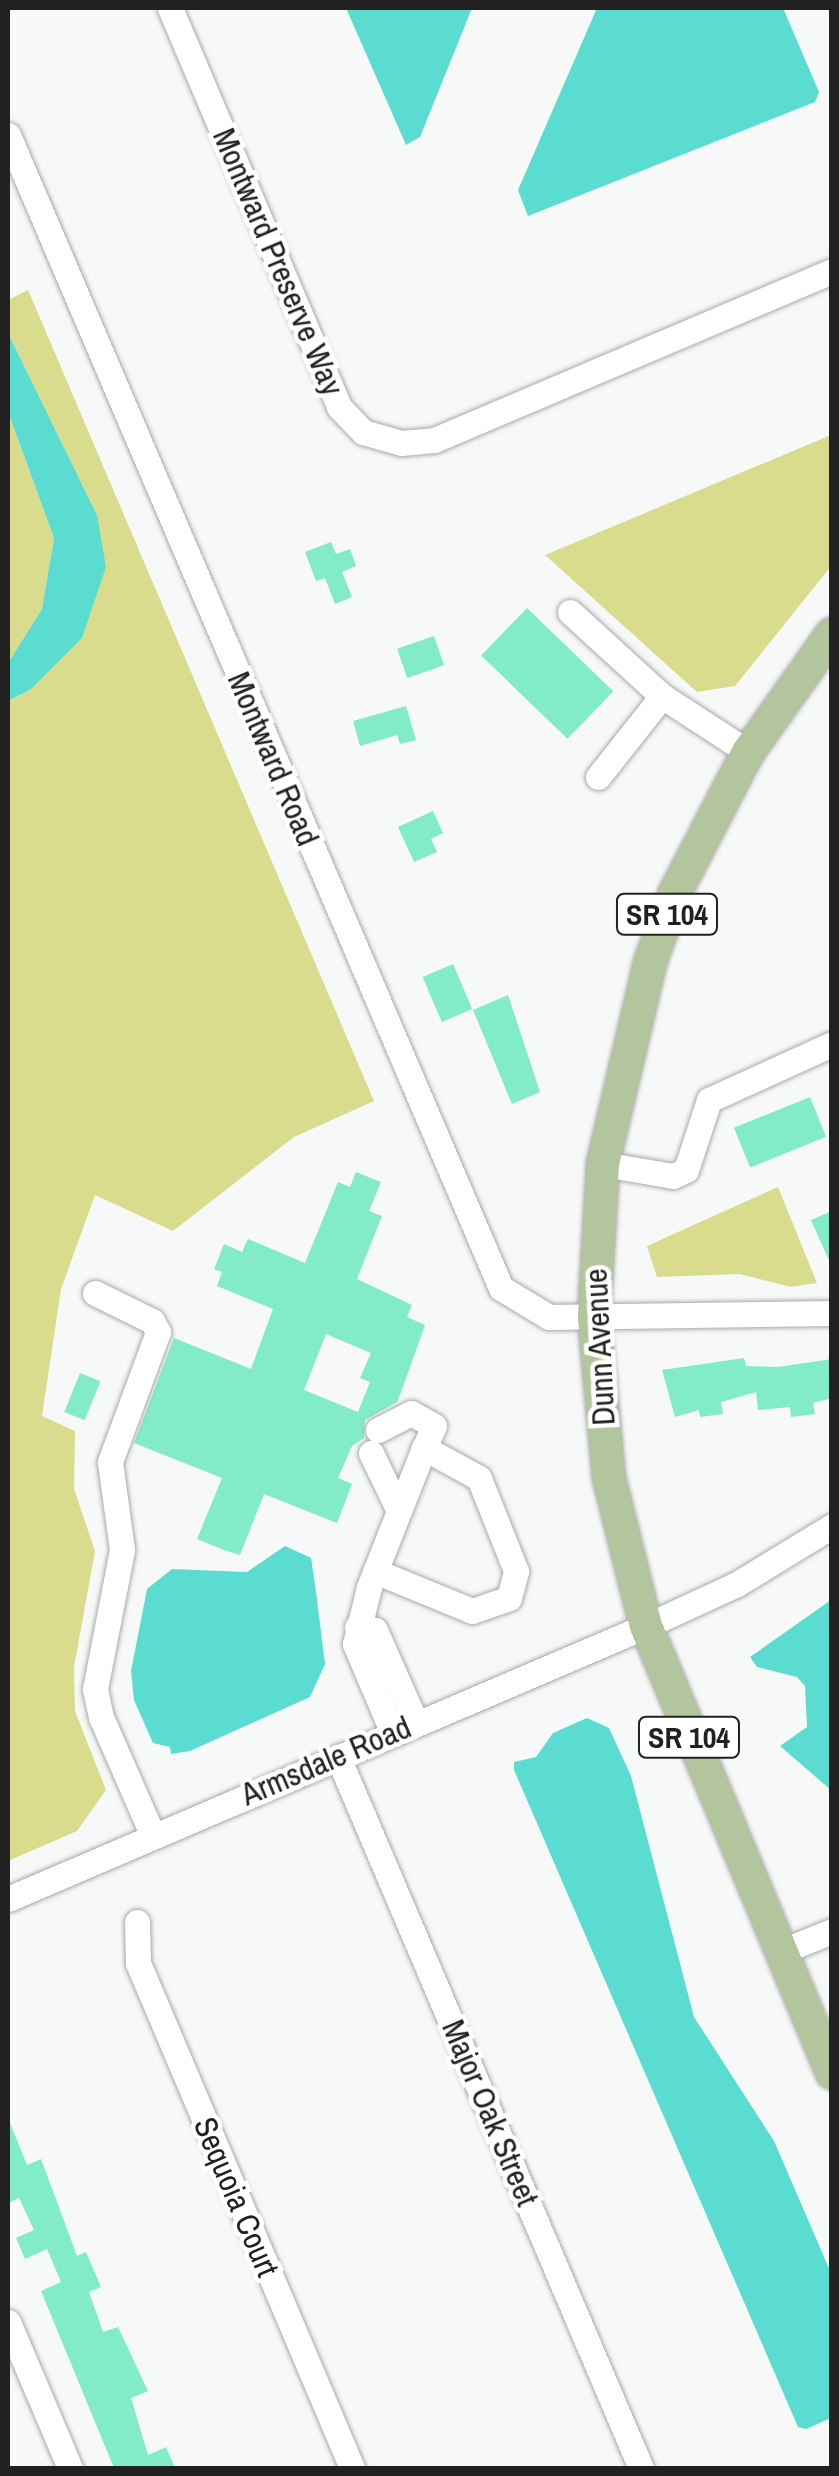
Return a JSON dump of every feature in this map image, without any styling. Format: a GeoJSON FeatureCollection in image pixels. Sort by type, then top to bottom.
{"type":"FeatureCollection","features":[{"type":"Feature","properties":{"kind":"main road","name":"Dunn Avenue"},"geometry":{"type":"LineString","coordinates":[[832,634],[748,752],[675,893],[650,963],[604,1164],[594,1317],[609,1478],[646,1626],[832,2073]]}},
{"type":"Feature","properties":{"kind":"street","name":"Montward Preserve Way"},"geometry":{"type":"LineString","coordinates":[[170,8],[339,407],[363,432],[401,443],[434,440],[832,271]]}},
{"type":"Feature","properties":{"kind":"street","name":"Montward Road"},"geometry":{"type":"LineString","coordinates":[[8,135],[492,1272],[529,1310],[594,1317],[832,1313]]}},
{"type":"Feature","properties":{"kind":"street"},"geometry":{"type":"LineString","coordinates":[[570,612],[662,696],[748,752]]}},
{"type":"Feature","properties":{"kind":"street"},"geometry":{"type":"LineString","coordinates":[[598,776],[662,696]]}},
{"type":"Feature","properties":{"kind":"street"},"geometry":{"type":"LineString","coordinates":[[604,1164],[673,1176],[686,1170],[709,1100],[832,1044]]}},
{"type":"Feature","properties":{"kind":"street"},"geometry":{"type":"LineString","coordinates":[[95,1294],[152,1320],[158,1332],[110,1462],[122,1550],[95,1689],[153,1836]]}},
{"type":"Feature","properties":{"kind":"street"},"geometry":{"type":"LineString","coordinates":[[376,1452],[403,1417],[411,1413],[434,1426],[375,1571],[357,1627],[376,1630],[404,1728]]}},
{"type":"Feature","properties":{"kind":"street"},"geometry":{"type":"LineString","coordinates":[[376,1452],[403,1417]]}},
{"type":"Feature","properties":{"kind":"street"},"geometry":{"type":"LineString","coordinates":[[375,1571],[472,1611],[508,1598],[517,1585],[478,1478],[424,1448]]}},
{"type":"Feature","properties":{"kind":"street"},"geometry":{"type":"LineString","coordinates":[[376,1452],[399,1510]]}},
{"type":"Feature","properties":{"kind":"street","name":"Armsdale Road"},"geometry":{"type":"LineString","coordinates":[[8,1899],[646,1626],[738,1584],[832,1526]]}},
{"type":"Feature","properties":{"kind":"street","name":"Major Oak Street"},"geometry":{"type":"LineString","coordinates":[[338,1757],[641,2468]]}},
{"type":"Feature","properties":{"kind":"street","name":"Sequoia Court"},"geometry":{"type":"LineString","coordinates":[[137,1922],[138,1963],[352,2468]]}},
{"type":"Feature","properties":{"kind":"street"},"geometry":{"type":"LineString","coordinates":[[780,1952],[832,1931]]}},
{"type":"Feature","properties":{"kind":"street"},"geometry":{"type":"LineString","coordinates":[[8,2322],[70,2468]]}},
{"type":"Feature","properties":{"kind":"green space"},"geometry":{"type":"Polygon","coordinates":[[[28,290],[374,1101],[294,1137],[173,1231],[95,1195],[61,1289],[42,1416],[75,1431],[74,1489],[95,1551],[74,1667],[75,1711],[106,1790],[77,1831],[8,1861],[8,701],[31,689],[97,515],[8,333],[8,300],[28,290]]]}},
{"type":"Feature","properties":{"kind":"green space"},"geometry":{"type":"Polygon","coordinates":[[[8,412],[54,538],[42,609],[8,663],[8,412]]]}},
{"type":"Feature","properties":{"kind":"green space"},"geometry":{"type":"Polygon","coordinates":[[[831,435],[831,566],[735,686],[697,692],[545,555],[831,435]]]}},
{"type":"Feature","properties":{"kind":"green space"},"geometry":{"type":"Polygon","coordinates":[[[778,1187],[817,1283],[791,1287],[739,1274],[657,1277],[647,1246],[778,1187]]]}},
{"type":"Feature","properties":{"kind":"water"},"geometry":{"type":"Polygon","coordinates":[[[346,8],[472,8],[420,137],[406,145],[346,8]]]}},
{"type":"Feature","properties":{"kind":"water"},"geometry":{"type":"Polygon","coordinates":[[[597,8],[783,8],[819,92],[815,102],[528,216],[518,190],[597,8]]]}},
{"type":"Feature","properties":{"kind":"water"},"geometry":{"type":"Polygon","coordinates":[[[8,333],[97,515],[106,567],[82,638],[31,689],[8,701],[8,663],[42,609],[54,538],[8,412],[8,333]]]}},
{"type":"Feature","properties":{"kind":"water"},"geometry":{"type":"Polygon","coordinates":[[[285,1546],[311,1558],[325,1664],[310,1697],[190,1751],[171,1754],[170,1747],[153,1743],[134,1700],[131,1671],[147,1589],[172,1569],[247,1572],[285,1546]]]}},
{"type":"Feature","properties":{"kind":"water"},"geometry":{"type":"Polygon","coordinates":[[[831,1600],[831,1790],[780,1746],[807,1727],[805,1686],[797,1677],[757,1667],[750,1657],[831,1600]]]}},
{"type":"Feature","properties":{"kind":"water"},"geometry":{"type":"Polygon","coordinates":[[[587,1718],[609,1728],[631,1776],[694,2017],[774,2141],[831,2273],[831,2418],[806,2429],[798,2427],[514,1770],[514,1762],[536,1757],[553,1733],[587,1718]]]}},
{"type":"Feature","properties":{"kind":"building"},"geometry":{"type":"Polygon","coordinates":[[[331,542],[336,554],[350,549],[356,566],[342,572],[352,597],[335,604],[325,578],[316,581],[305,552],[331,542]]]}},
{"type":"Feature","properties":{"kind":"building"},"geometry":{"type":"Polygon","coordinates":[[[527,608],[613,691],[567,739],[481,655],[527,608]]]}},
{"type":"Feature","properties":{"kind":"building"},"geometry":{"type":"Polygon","coordinates":[[[434,636],[444,665],[407,678],[397,649],[434,636]]]}},
{"type":"Feature","properties":{"kind":"building"},"geometry":{"type":"Polygon","coordinates":[[[406,706],[416,740],[400,744],[397,735],[360,746],[353,721],[406,706]]]}},
{"type":"Feature","properties":{"kind":"building"},"geometry":{"type":"Polygon","coordinates":[[[433,811],[443,833],[431,839],[437,852],[414,862],[398,827],[433,811]]]}},
{"type":"Feature","properties":{"kind":"building"},"geometry":{"type":"Polygon","coordinates":[[[453,964],[472,1009],[442,1022],[423,977],[453,964]]]}},
{"type":"Feature","properties":{"kind":"building"},"geometry":{"type":"Polygon","coordinates":[[[508,995],[540,1092],[512,1104],[473,1010],[508,995]]]}},
{"type":"Feature","properties":{"kind":"building"},"geometry":{"type":"Polygon","coordinates":[[[810,1097],[826,1137],[750,1168],[734,1128],[810,1097]]]}},
{"type":"Feature","properties":{"kind":"building"},"geometry":{"type":"Polygon","coordinates":[[[356,1172],[381,1182],[369,1211],[382,1216],[357,1279],[412,1305],[407,1317],[425,1325],[397,1402],[365,1420],[364,1438],[352,1446],[338,1478],[352,1484],[337,1523],[264,1494],[240,1555],[224,1550],[197,1539],[222,1478],[134,1443],[174,1338],[251,1369],[273,1309],[217,1286],[222,1272],[214,1269],[224,1244],[242,1252],[248,1239],[305,1263],[338,1182],[350,1187],[356,1172]],[[326,1334],[304,1390],[358,1412],[370,1382],[360,1378],[371,1353],[326,1334]]]}},
{"type":"Feature","properties":{"kind":"building"},"geometry":{"type":"Polygon","coordinates":[[[832,1211],[832,1267],[811,1220],[832,1211]]]}},
{"type":"Feature","properties":{"kind":"building"},"geometry":{"type":"Polygon","coordinates":[[[744,1358],[746,1366],[778,1367],[832,1359],[832,1398],[813,1403],[815,1414],[791,1417],[790,1407],[758,1410],[756,1392],[721,1402],[723,1414],[700,1417],[699,1410],[675,1417],[662,1370],[744,1358]]]}},
{"type":"Feature","properties":{"kind":"building"},"geometry":{"type":"Polygon","coordinates":[[[80,1373],[100,1381],[85,1420],[64,1412],[80,1373]]]}},
{"type":"Feature","properties":{"kind":"building"},"geometry":{"type":"Polygon","coordinates":[[[8,2118],[27,2165],[41,2159],[77,2256],[86,2252],[101,2287],[89,2292],[103,2332],[118,2327],[148,2391],[131,2398],[148,2455],[166,2447],[175,2468],[114,2468],[41,2291],[61,2282],[47,2249],[25,2259],[16,2238],[34,2230],[19,2198],[8,2203],[8,2118]]]}}]}
